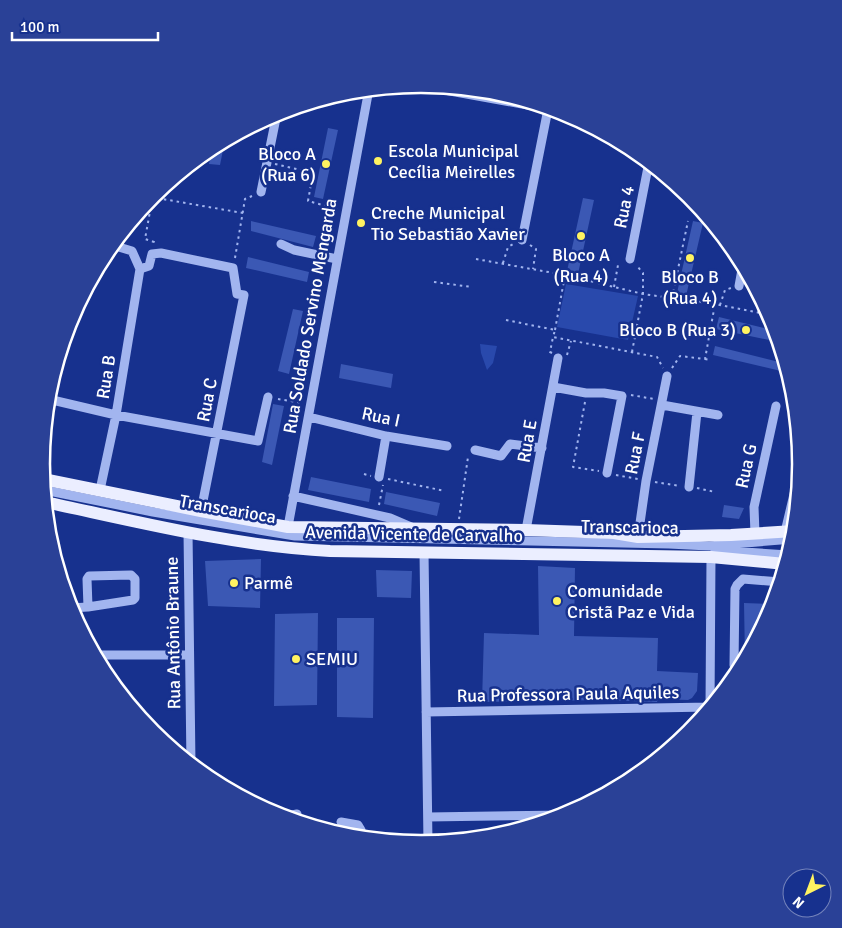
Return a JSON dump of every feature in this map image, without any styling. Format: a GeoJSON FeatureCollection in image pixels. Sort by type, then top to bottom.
{"type":"FeatureCollection","features":[{"type":"Feature","properties":{"kind":"main road","name":"Avenida Vicente de Carvalho"},"geometry":{"type":"LineString","coordinates":[[51,480],[202,511],[287,531],[415,528],[614,533],[638,537],[755,534],[786,530]]}},
{"type":"Feature","properties":{"kind":"main road","name":"Avenida Vicente de Carvalho"},"geometry":{"type":"LineString","coordinates":[[52,504],[188,532],[284,548],[330,551],[424,552],[710,552],[779,560]]}},
{"type":"Feature","properties":{"kind":"street","name":"Rua Soldado Servino Mengarda"},"geometry":{"type":"LineString","coordinates":[[284,548],[368,97]]}},
{"type":"Feature","properties":{"kind":"street"},"geometry":{"type":"LineString","coordinates":[[522,240],[547,115]]}},
{"type":"Feature","properties":{"kind":"street"},"geometry":{"type":"LineString","coordinates":[[261,192],[275,123]]}},
{"type":"Feature","properties":{"kind":"street","name":"Rua 4"},"geometry":{"type":"LineString","coordinates":[[630,259],[647,170]]}},
{"type":"Feature","properties":{"kind":"street"},"geometry":{"type":"LineString","coordinates":[[281,244],[294,250],[338,258]]}},
{"type":"Feature","properties":{"kind":"street"},"geometry":{"type":"LineString","coordinates":[[120,248],[132,251],[140,269],[149,266],[152,254],[160,253],[233,268]]}},
{"type":"Feature","properties":{"kind":"street","name":"Rua C"},"geometry":{"type":"LineString","coordinates":[[202,511],[244,295],[238,294],[233,268]]}},
{"type":"Feature","properties":{"kind":"street","name":"Rua B"},"geometry":{"type":"LineString","coordinates":[[100,490],[116,414],[140,269]]}},
{"type":"Feature","properties":{"kind":"street"},"geometry":{"type":"LineString","coordinates":[[739,286],[741,276]]}},
{"type":"Feature","properties":{"kind":"street","name":"Rua E"},"geometry":{"type":"LineString","coordinates":[[526,530],[558,358]]}},
{"type":"Feature","properties":{"kind":"street","name":"Rua F"},"geometry":{"type":"LineString","coordinates":[[638,537],[646,481],[667,376]]}},
{"type":"Feature","properties":{"kind":"street"},"geometry":{"type":"LineString","coordinates":[[553,387],[587,393],[622,396],[607,473]]}},
{"type":"Feature","properties":{"kind":"street"},"geometry":{"type":"LineString","coordinates":[[56,401],[258,441],[268,397]]}},
{"type":"Feature","properties":{"kind":"street"},"geometry":{"type":"LineString","coordinates":[[662,403],[718,415]]}},
{"type":"Feature","properties":{"kind":"street","name":"Rua G"},"geometry":{"type":"LineString","coordinates":[[755,534],[754,507],[776,406]]}},
{"type":"Feature","properties":{"kind":"street"},"geometry":{"type":"LineString","coordinates":[[689,487],[698,412]]}},
{"type":"Feature","properties":{"kind":"street","name":"Rua I"},"geometry":{"type":"LineString","coordinates":[[308,417],[386,436],[447,446]]}},
{"type":"Feature","properties":{"kind":"street"},"geometry":{"type":"LineString","coordinates":[[379,477],[386,436]]}},
{"type":"Feature","properties":{"kind":"street"},"geometry":{"type":"LineString","coordinates":[[472,450],[501,456],[510,444],[542,448]]}},
{"type":"Feature","properties":{"kind":"street","name":"Transcarioca"},"geometry":{"type":"LineString","coordinates":[[51,491],[153,512],[287,531],[669,544],[710,552],[786,531]]}},
{"type":"Feature","properties":{"kind":"street","name":"Avenida Vicente de Carvalho"},"geometry":{"type":"LineString","coordinates":[[293,496],[390,518],[415,528]]}},
{"type":"Feature","properties":{"kind":"street","name":"Rua Antônio Braune"},"geometry":{"type":"LineString","coordinates":[[188,532],[191,755]]}},
{"type":"Feature","properties":{"kind":"street"},"geometry":{"type":"LineString","coordinates":[[424,552],[428,835]]}},
{"type":"Feature","properties":{"kind":"street"},"geometry":{"type":"LineString","coordinates":[[710,552],[710,696]]}},
{"type":"Feature","properties":{"kind":"street"},"geometry":{"type":"LineString","coordinates":[[79,608],[88,607],[133,600],[135,598],[135,579],[131,575],[89,576],[87,579],[88,607]]}},
{"type":"Feature","properties":{"kind":"street"},"geometry":{"type":"LineString","coordinates":[[734,662],[735,589],[743,579],[772,581]]}},
{"type":"Feature","properties":{"kind":"street"},"geometry":{"type":"LineString","coordinates":[[104,655],[189,655]]}},
{"type":"Feature","properties":{"kind":"street","name":"Rua Professora Paula Aquiles"},"geometry":{"type":"LineString","coordinates":[[426,712],[701,707]]}},
{"type":"Feature","properties":{"kind":"street"},"geometry":{"type":"LineString","coordinates":[[428,817],[539,815]]}},
{"type":"Feature","properties":{"kind":"street"},"geometry":{"type":"LineString","coordinates":[[341,822],[358,825],[361,830]]}},
{"type":"Feature","properties":{"kind":"path"},"geometry":{"type":"LineString","coordinates":[[267,162],[313,173],[308,200],[346,212]]}},
{"type":"Feature","properties":{"kind":"path"},"geometry":{"type":"LineString","coordinates":[[233,268],[245,199],[261,192]]}},
{"type":"Feature","properties":{"kind":"path"},"geometry":{"type":"LineString","coordinates":[[163,198],[243,214]]}},
{"type":"Feature","properties":{"kind":"path"},"geometry":{"type":"LineString","coordinates":[[149,212],[145,239],[154,242],[152,254]]}},
{"type":"Feature","properties":{"kind":"path"},"geometry":{"type":"LineString","coordinates":[[672,298],[688,221]]}},
{"type":"Feature","properties":{"kind":"path"},"geometry":{"type":"LineString","coordinates":[[503,263],[508,247],[522,240],[536,250],[533,269]]}},
{"type":"Feature","properties":{"kind":"path"},"geometry":{"type":"LineString","coordinates":[[476,259],[533,269],[643,294],[715,304],[760,313]]}},
{"type":"Feature","properties":{"kind":"path"},"geometry":{"type":"LineString","coordinates":[[614,287],[618,265],[630,259],[643,273],[643,294],[632,352]]}},
{"type":"Feature","properties":{"kind":"path"},"geometry":{"type":"LineString","coordinates":[[565,276],[553,337],[657,357],[667,376],[680,356],[711,360]]}},
{"type":"Feature","properties":{"kind":"path"},"geometry":{"type":"LineString","coordinates":[[434,282],[472,288]]}},
{"type":"Feature","properties":{"kind":"path"},"geometry":{"type":"LineString","coordinates":[[720,305],[725,290],[739,286]]}},
{"type":"Feature","properties":{"kind":"path"},"geometry":{"type":"LineString","coordinates":[[705,359],[715,304]]}},
{"type":"Feature","properties":{"kind":"path"},"geometry":{"type":"LineString","coordinates":[[506,320],[555,330]]}},
{"type":"Feature","properties":{"kind":"path"},"geometry":{"type":"LineString","coordinates":[[573,467],[587,393]]}},
{"type":"Feature","properties":{"kind":"path"},"geometry":{"type":"LineString","coordinates":[[622,396],[625,394],[662,403]]}},
{"type":"Feature","properties":{"kind":"path"},"geometry":{"type":"LineString","coordinates":[[268,397],[311,405]]}},
{"type":"Feature","properties":{"kind":"path"},"geometry":{"type":"LineString","coordinates":[[459,520],[472,450]]}},
{"type":"Feature","properties":{"kind":"path"},"geometry":{"type":"LineString","coordinates":[[364,474],[379,477]]}},
{"type":"Feature","properties":{"kind":"path"},"geometry":{"type":"LineString","coordinates":[[377,515],[385,478],[444,491]]}},
{"type":"Feature","properties":{"kind":"shaded area"},"geometry":{"type":"Polygon","coordinates":[[[566,284],[638,296],[628,340],[557,327],[566,284]]]}},
{"type":"Feature","properties":{"kind":"shaded area"},"geometry":{"type":"Polygon","coordinates":[[[480,344],[497,346],[493,363],[487,370],[481,353],[480,344]]]}},
{"type":"Feature","properties":{"kind":"building","name":"Bloco A (Rua 6)"},"geometry":{"type":"Polygon","coordinates":[[[328,128],[338,130],[323,199],[314,197],[328,128]]]}},
{"type":"Feature","properties":{"kind":"building"},"geometry":{"type":"Polygon","coordinates":[[[223,151],[220,165],[209,164],[210,159],[223,151]]]}},
{"type":"Feature","properties":{"kind":"building","name":"Bloco A (Rua 4)"},"geometry":{"type":"Polygon","coordinates":[[[583,198],[594,200],[578,274],[567,271],[583,198]]]}},
{"type":"Feature","properties":{"kind":"building"},"geometry":{"type":"Polygon","coordinates":[[[251,221],[316,236],[313,247],[251,231],[251,221]]]}},
{"type":"Feature","properties":{"kind":"building","name":"Bloco B (Rua 4)"},"geometry":{"type":"Polygon","coordinates":[[[693,221],[703,223],[686,296],[677,293],[693,221]]]}},
{"type":"Feature","properties":{"kind":"building"},"geometry":{"type":"Polygon","coordinates":[[[248,257],[309,272],[307,282],[246,268],[248,257]]]}},
{"type":"Feature","properties":{"kind":"building"},"geometry":{"type":"Polygon","coordinates":[[[293,309],[303,311],[289,374],[278,371],[293,309]]]}},
{"type":"Feature","properties":{"kind":"building","name":"Bloco B (Rua 3)"},"geometry":{"type":"Polygon","coordinates":[[[719,317],[766,329],[770,340],[716,329],[719,317]]]}},
{"type":"Feature","properties":{"kind":"building"},"geometry":{"type":"Polygon","coordinates":[[[715,346],[777,362],[780,371],[713,355],[715,346]]]}},
{"type":"Feature","properties":{"kind":"building"},"geometry":{"type":"Polygon","coordinates":[[[341,364],[393,374],[391,388],[339,378],[341,364]]]}},
{"type":"Feature","properties":{"kind":"building"},"geometry":{"type":"Polygon","coordinates":[[[273,404],[284,406],[272,465],[262,462],[273,404]]]}},
{"type":"Feature","properties":{"kind":"building"},"geometry":{"type":"Polygon","coordinates":[[[311,477],[371,489],[369,502],[308,490],[311,477]]]}},
{"type":"Feature","properties":{"kind":"building"},"geometry":{"type":"Polygon","coordinates":[[[386,492],[440,503],[437,516],[384,504],[386,492]]]}},
{"type":"Feature","properties":{"kind":"building"},"geometry":{"type":"Polygon","coordinates":[[[724,505],[744,508],[739,519],[722,517],[724,505]]]}},
{"type":"Feature","properties":{"kind":"building","name":"Parmê"},"geometry":{"type":"Polygon","coordinates":[[[261,559],[260,608],[208,606],[205,561],[261,559]]]}},
{"type":"Feature","properties":{"kind":"building"},"geometry":{"type":"Polygon","coordinates":[[[538,566],[575,568],[574,636],[658,638],[657,671],[698,673],[697,691],[692,698],[688,700],[658,699],[657,702],[602,700],[482,702],[484,633],[539,635],[538,566]]]}},
{"type":"Feature","properties":{"kind":"building"},"geometry":{"type":"Polygon","coordinates":[[[376,570],[412,571],[411,598],[377,597],[376,570]]]}},
{"type":"Feature","properties":{"kind":"building"},"geometry":{"type":"Polygon","coordinates":[[[744,603],[765,604],[754,628],[745,645],[744,603]]]}},
{"type":"Feature","properties":{"kind":"building","name":"SEMIU"},"geometry":{"type":"Polygon","coordinates":[[[318,613],[317,705],[274,706],[275,614],[318,613]]]}},
{"type":"Feature","properties":{"kind":"building"},"geometry":{"type":"Polygon","coordinates":[[[337,618],[374,618],[373,718],[337,717],[337,618]]]}},
{"type":"Feature","properties":{"kind":"place","name":"Escola Municipal Cecília Meirelles"},"geometry":{"type":"Point","coordinates":[378,161]}},
{"type":"Feature","properties":{"kind":"place","name":"Bloco A (Rua 6)"},"geometry":{"type":"Point","coordinates":[326,164]}},
{"type":"Feature","properties":{"kind":"place","name":"Creche Municipal Tio Sebastião Xavier"},"geometry":{"type":"Point","coordinates":[361,223]}},
{"type":"Feature","properties":{"kind":"place","name":"Bloco A (Rua 4)"},"geometry":{"type":"Point","coordinates":[581,236]}},
{"type":"Feature","properties":{"kind":"place","name":"Bloco B (Rua 4)"},"geometry":{"type":"Point","coordinates":[690,258]}},
{"type":"Feature","properties":{"kind":"place","name":"Bloco B (Rua 3)"},"geometry":{"type":"Point","coordinates":[746,330]}},
{"type":"Feature","properties":{"kind":"place","name":"Parmê"},"geometry":{"type":"Point","coordinates":[234,583]}},
{"type":"Feature","properties":{"kind":"place","name":"Comunidade Cristã Paz e Vida"},"geometry":{"type":"Point","coordinates":[557,601]}},
{"type":"Feature","properties":{"kind":"place","name":"SEMIU"},"geometry":{"type":"Point","coordinates":[296,659]}}]}
